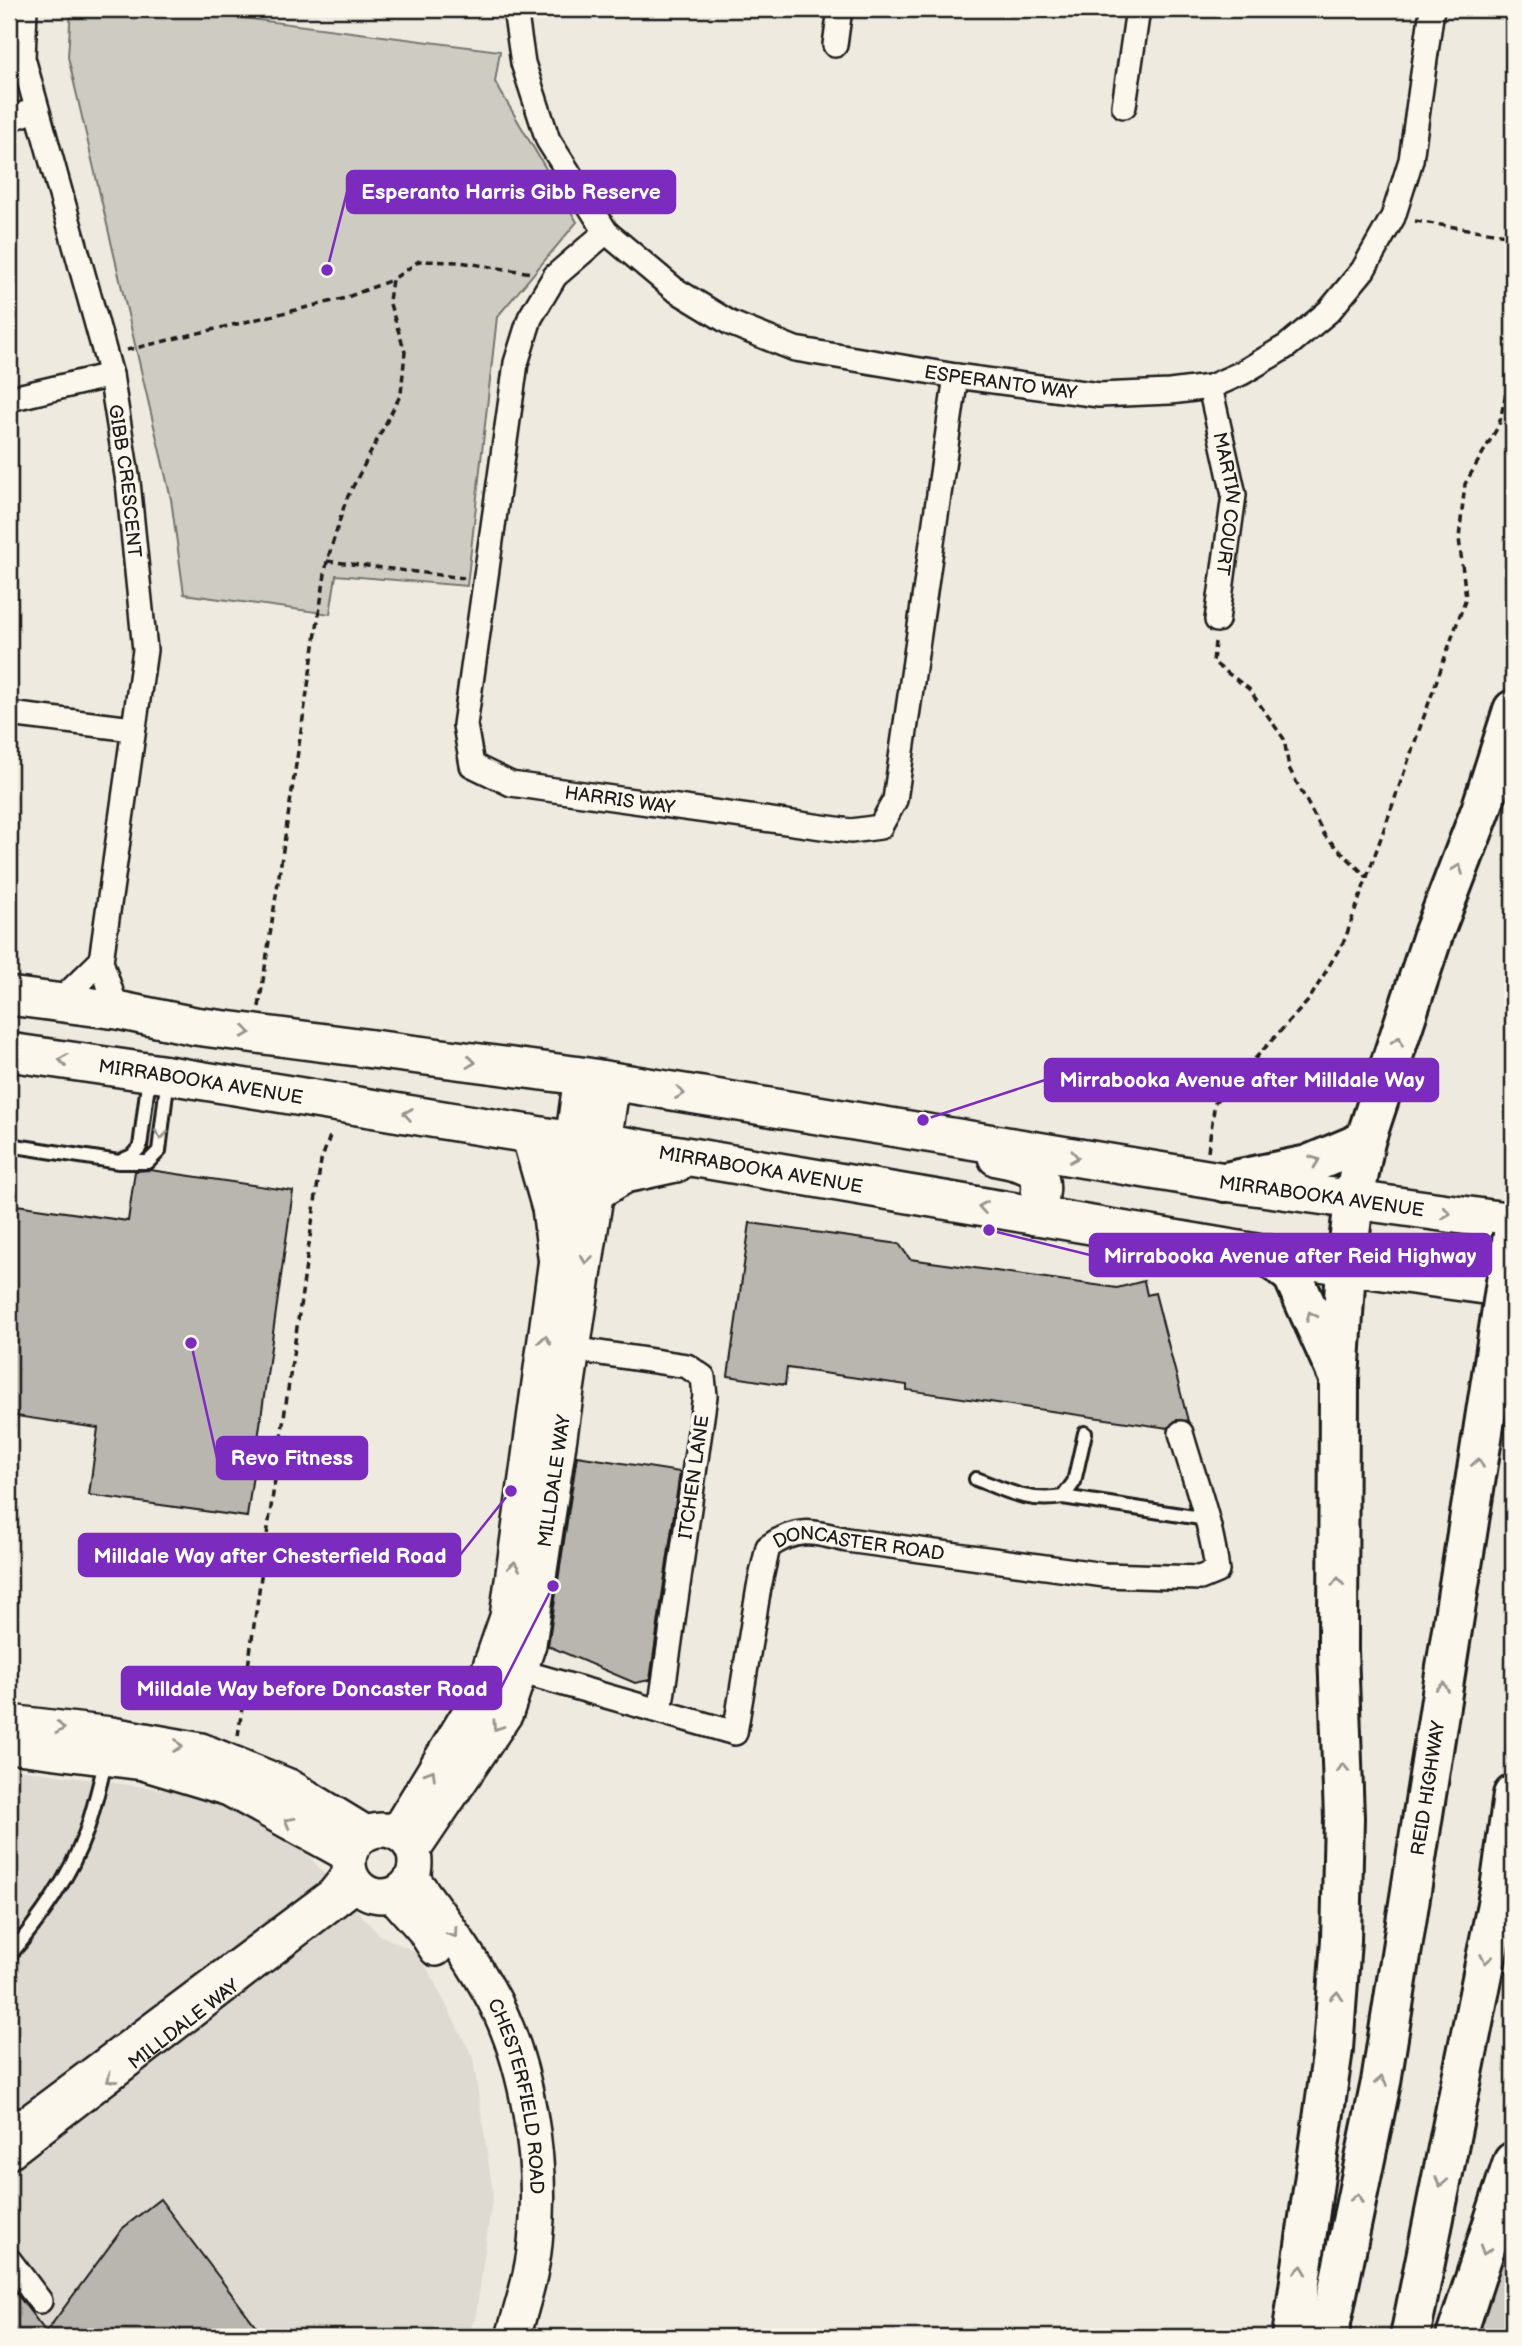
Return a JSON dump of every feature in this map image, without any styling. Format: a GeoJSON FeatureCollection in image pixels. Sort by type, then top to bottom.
{"type":"FeatureCollection","features":[{"type":"Feature","properties":{"kind":"highway"},"geometry":{"type":"LineString","coordinates":[[1292,2337],[1333,2049],[1341,1940],[1345,1818],[1338,1650],[1339,1379],[1346,1267],[1354,1200],[1365,1141],[1434,932],[1481,810],[1513,710]]}},
{"type":"Feature","properties":{"kind":"highway"},"geometry":{"type":"LineString","coordinates":[[1216,1166],[1308,1164],[1365,1141]]}},
{"type":"Feature","properties":{"kind":"highway","name":"REID HIGHWAY"},"geometry":{"type":"LineString","coordinates":[[1328,2337],[1381,2082],[1513,1235]]}},
{"type":"Feature","properties":{"kind":"highway"},"geometry":{"type":"LineString","coordinates":[[1268,1255],[1293,1276],[1339,1379]]}},
{"type":"Feature","properties":{"kind":"highway"},"geometry":{"type":"LineString","coordinates":[[1410,2337],[1500,1889],[1513,1795]]}},
{"type":"Feature","properties":{"kind":"highway"},"geometry":{"type":"LineString","coordinates":[[1456,2337],[1513,2162]]}},
{"type":"Feature","properties":{"kind":"main road","name":"MIRRABOOKA AVENUE"},"geometry":{"type":"LineString","coordinates":[[9,996],[117,1010],[195,1026],[597,1079],[895,1128],[1216,1166],[1354,1200],[1513,1223]]}},
{"type":"Feature","properties":{"kind":"main road"},"geometry":{"type":"LineString","coordinates":[[159,1073],[154,1057],[164,1045],[195,1026]]}},
{"type":"Feature","properties":{"kind":"main road","name":"MIRRABOOKA AVENUE"},"geometry":{"type":"LineString","coordinates":[[9,1052],[159,1073],[705,1160],[1268,1255],[1513,1289]]}},
{"type":"Feature","properties":{"kind":"main road"},"geometry":{"type":"LineString","coordinates":[[895,1128],[957,1148],[1021,1161],[1032,1166],[1039,1175],[1041,1186],[1035,1216]]}},
{"type":"Feature","properties":{"kind":"main road"},"geometry":{"type":"LineString","coordinates":[[530,1134],[551,1208],[557,1256]]}},
{"type":"Feature","properties":{"kind":"main road"},"geometry":{"type":"LineString","coordinates":[[596,1191],[627,1173],[705,1160]]}},
{"type":"Feature","properties":{"kind":"street","name":"GIBB CRESCENT"},"geometry":{"type":"LineString","coordinates":[[25,9],[23,58],[109,365],[128,482],[145,650],[101,961],[117,1010]]}},
{"type":"Feature","properties":{"kind":"street","name":"ESPERANTO WAY"},"geometry":{"type":"LineString","coordinates":[[515,9],[523,63],[548,140],[606,232],[674,289],[730,323],[795,349],[956,376],[1099,395],[1170,392],[1210,387],[1242,373],[1287,346],[1329,311],[1363,270],[1393,217],[1411,160],[1432,9]]}},
{"type":"Feature","properties":{"kind":"street"},"geometry":{"type":"LineString","coordinates":[[835,45],[840,9]]}},
{"type":"Feature","properties":{"kind":"street"},"geometry":{"type":"LineString","coordinates":[[1124,106],[1138,9]]}},
{"type":"Feature","properties":{"kind":"street"},"geometry":{"type":"LineString","coordinates":[[9,119],[36,110]]}},
{"type":"Feature","properties":{"kind":"street","name":"HARRIS WAY"},"geometry":{"type":"LineString","coordinates":[[606,232],[555,276],[530,318],[516,363],[465,725],[472,765],[511,784],[851,831],[880,827],[895,800],[956,376]]}},
{"type":"Feature","properties":{"kind":"street"},"geometry":{"type":"LineString","coordinates":[[9,399],[109,365]]}},
{"type":"Feature","properties":{"kind":"street","name":"MARTIN COURT"},"geometry":{"type":"LineString","coordinates":[[1210,387],[1234,495],[1217,620]]}},
{"type":"Feature","properties":{"kind":"street"},"geometry":{"type":"LineString","coordinates":[[9,714],[133,729]]}},
{"type":"Feature","properties":{"kind":"street"},"geometry":{"type":"LineString","coordinates":[[59,1002],[101,961]]}},
{"type":"Feature","properties":{"kind":"street","name":"MILLDALE WAY"},"geometry":{"type":"LineString","coordinates":[[380,1863],[480,1695],[507,1616],[557,1256],[588,1142],[597,1079]]}},
{"type":"Feature","properties":{"kind":"street","name":"MILLDALE WAY"},"geometry":{"type":"LineString","coordinates":[[11,2144],[380,1863],[506,1713],[529,1644],[596,1191],[588,1142]]}},
{"type":"Feature","properties":{"kind":"street","name":"ITCHEN LANE"},"geometry":{"type":"LineString","coordinates":[[573,1349],[687,1366],[703,1377],[705,1396],[660,1711]]}},
{"type":"Feature","properties":{"kind":"street","name":"DONCASTER ROAD"},"geometry":{"type":"LineString","coordinates":[[519,1671],[735,1732],[768,1547],[783,1536],[810,1531],[847,1540],[1104,1575],[1200,1578],[1217,1571],[1208,1519],[1181,1433]]}},
{"type":"Feature","properties":{"kind":"street","name":"CHESTERFIELD ROAD"},"geometry":{"type":"LineString","coordinates":[[9,1722],[109,1747],[143,1763],[229,1789],[380,1863],[457,1939],[489,1991],[500,2085],[515,2152],[516,2225],[503,2303],[492,2337]]}},
{"type":"Feature","properties":{"kind":"street","name":"CHESTERFIELD ROAD"},"geometry":{"type":"LineString","coordinates":[[9,1746],[109,1747]]}},
{"type":"Feature","properties":{"kind":"street","name":"CHESTERFIELD ROAD"},"geometry":{"type":"LineString","coordinates":[[494,2030],[519,2066],[536,2155],[538,2203],[535,2244],[527,2288],[513,2337]]}},
{"type":"Feature","properties":{"kind":"street"},"geometry":{"type":"LineString","coordinates":[[9,2260],[40,2301]]}},
{"type":"Feature","properties":{"kind":"lane"},"geometry":{"type":"LineString","coordinates":[[9,1145],[119,1162],[148,1162],[159,1151],[159,1073]]}},
{"type":"Feature","properties":{"kind":"lane"},"geometry":{"type":"LineString","coordinates":[[119,1162],[132,1156],[140,1147],[159,1073]]}},
{"type":"Feature","properties":{"kind":"lane"},"geometry":{"type":"LineString","coordinates":[[1063,1497],[1074,1482],[1085,1433]]}},
{"type":"Feature","properties":{"kind":"lane"},"geometry":{"type":"LineString","coordinates":[[976,1479],[1022,1498],[1063,1497],[1208,1519]]}},
{"type":"Feature","properties":{"kind":"lane"},"geometry":{"type":"LineString","coordinates":[[9,1956],[41,1917],[69,1870],[86,1832],[109,1747]]}},
{"type":"Feature","properties":{"kind":"path"},"geometry":{"type":"LineString","coordinates":[[1393,217],[1513,236]]}},
{"type":"Feature","properties":{"kind":"path"},"geometry":{"type":"LineString","coordinates":[[109,365],[342,299],[392,280],[419,261],[459,262],[555,276]]}},
{"type":"Feature","properties":{"kind":"path"},"geometry":{"type":"LineString","coordinates":[[258,1009],[327,561],[346,500],[401,394],[405,352],[389,301],[392,280]]}},
{"type":"Feature","properties":{"kind":"path"},"geometry":{"type":"LineString","coordinates":[[1216,1166],[1215,1102],[1309,1000],[1345,939],[1466,598],[1459,538],[1465,485],[1499,425],[1513,361]]}},
{"type":"Feature","properties":{"kind":"path"},"geometry":{"type":"LineString","coordinates":[[327,561],[485,580]]}},
{"type":"Feature","properties":{"kind":"path"},"geometry":{"type":"LineString","coordinates":[[1217,620],[1213,662],[1249,689],[1284,739],[1289,768],[1325,836],[1367,877]]}},
{"type":"Feature","properties":{"kind":"path"},"geometry":{"type":"LineString","coordinates":[[236,1744],[321,1161],[331,1133]]}},
{"type":"Feature","properties":{"kind":"shaded area"},"geometry":{"type":"Polygon","coordinates":[[[71,9],[172,9],[500,51],[495,82],[577,222],[497,317],[467,586],[336,575],[330,614],[184,594],[171,499],[68,57],[71,9]]]}},
{"type":"Feature","properties":{"kind":"shaded area"},"geometry":{"type":"Polygon","coordinates":[[[9,1768],[200,1795],[297,1843],[379,1935],[420,1954],[473,2058],[493,2193],[476,2315],[467,2337],[9,2337],[9,1768]]]}},
{"type":"Feature","properties":{"kind":"shaded area"},"geometry":{"type":"Polygon","coordinates":[[[1513,2205],[1513,2337],[1471,2337],[1513,2205]]]}},
{"type":"Feature","properties":{"kind":"building"},"geometry":{"type":"Polygon","coordinates":[[[150,1170],[293,1191],[247,1517],[89,1495],[98,1428],[9,1415],[9,1204],[128,1221],[135,1171],[150,1170]]]}},
{"type":"Feature","properties":{"kind":"building"},"geometry":{"type":"Polygon","coordinates":[[[750,1223],[899,1244],[910,1259],[1117,1288],[1144,1281],[1147,1295],[1155,1293],[1188,1421],[1176,1420],[1168,1428],[907,1390],[907,1385],[787,1368],[785,1385],[728,1376],[750,1223]]]}},
{"type":"Feature","properties":{"kind":"building"},"geometry":{"type":"Polygon","coordinates":[[[577,1456],[680,1472],[650,1680],[635,1683],[548,1646],[577,1456]]]}},
{"type":"Feature","properties":{"kind":"building"},"geometry":{"type":"Polygon","coordinates":[[[160,2199],[264,2337],[9,2337],[9,2284],[46,2332],[123,2228],[160,2199]]]}},
{"type":"Feature","properties":{"kind":"place","name":"Esperanto Harris Gibb Reserve"},"geometry":{"type":"Point","coordinates":[327,270]}},
{"type":"Feature","properties":{"kind":"place","name":"Mirrabooka Avenue after Milldale Way"},"geometry":{"type":"Point","coordinates":[923,1120]}},
{"type":"Feature","properties":{"kind":"place","name":"Mirrabooka Avenue after Reid Highway"},"geometry":{"type":"Point","coordinates":[989,1230]}},
{"type":"Feature","properties":{"kind":"place","name":"Revo Fitness"},"geometry":{"type":"Point","coordinates":[191,1343]}},
{"type":"Feature","properties":{"kind":"place","name":"Milldale Way after Chesterfield Road"},"geometry":{"type":"Point","coordinates":[511,1491]}},
{"type":"Feature","properties":{"kind":"place","name":"Milldale Way before Doncaster Road"},"geometry":{"type":"Point","coordinates":[553,1586]}}]}
